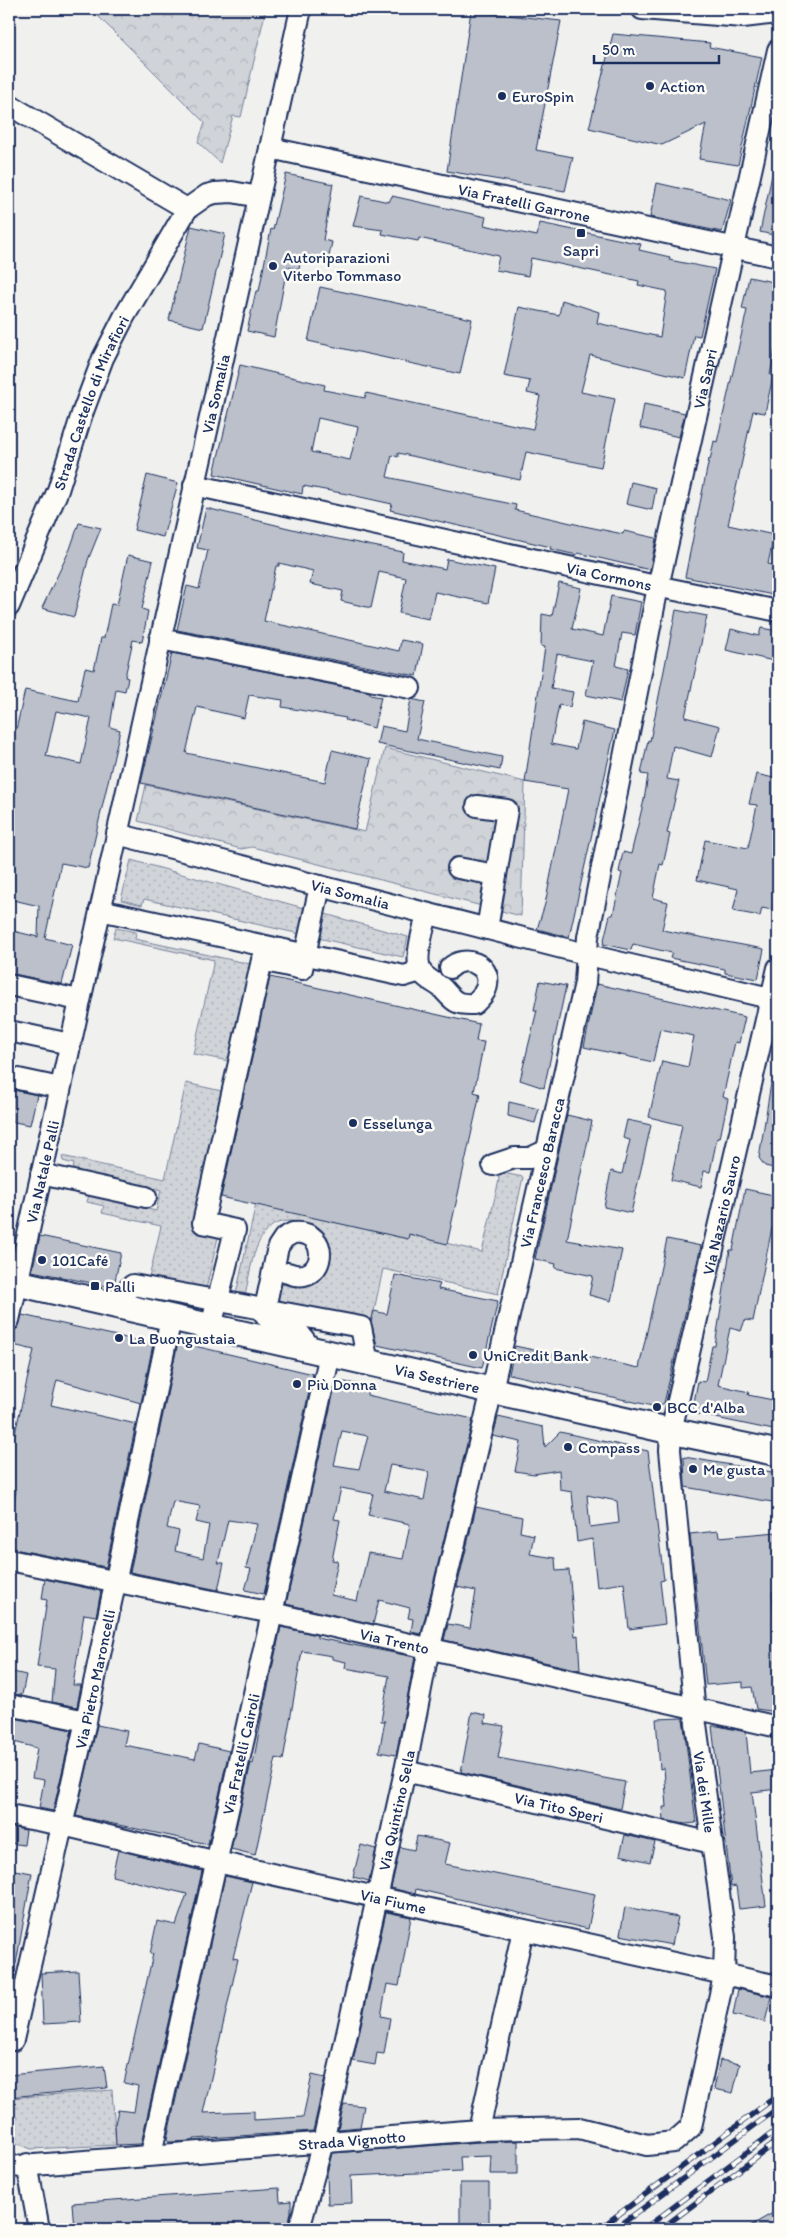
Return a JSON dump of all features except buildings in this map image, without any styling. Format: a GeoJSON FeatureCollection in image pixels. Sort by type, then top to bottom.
{"type":"FeatureCollection","features":[{"type":"Feature","properties":{"kind":"main road","name":"Via Sestriere"},"geometry":{"type":"LineString","coordinates":[[13,1282],[671,1431],[778,1453]]}},
{"type":"Feature","properties":{"kind":"street"},"geometry":{"type":"LineString","coordinates":[[270,148],[301,9]]}},
{"type":"Feature","properties":{"kind":"street"},"geometry":{"type":"LineString","coordinates":[[642,9],[743,17],[778,13]]}},
{"type":"Feature","properties":{"kind":"street","name":"Via Sapri"},"geometry":{"type":"LineString","coordinates":[[658,587],[778,50]]}},
{"type":"Feature","properties":{"kind":"street"},"geometry":{"type":"LineString","coordinates":[[9,105],[187,209]]}},
{"type":"Feature","properties":{"kind":"street","name":"Via Somalia"},"geometry":{"type":"LineString","coordinates":[[270,148],[117,834],[427,914],[775,999]]}},
{"type":"Feature","properties":{"kind":"street","name":"Via Fratelli Garrone"},"geometry":{"type":"LineString","coordinates":[[270,148],[778,257]]}},
{"type":"Feature","properties":{"kind":"street","name":"Strada Castello di Mirafiori"},"geometry":{"type":"LineString","coordinates":[[9,606],[58,490],[82,414],[103,358],[124,317],[187,209],[207,195],[216,193],[232,192],[259,197]]}},
{"type":"Feature","properties":{"kind":"street","name":"Via Cormons"},"geometry":{"type":"LineString","coordinates":[[194,485],[658,587],[588,937],[588,954]]}},
{"type":"Feature","properties":{"kind":"street"},"geometry":{"type":"LineString","coordinates":[[658,587],[778,611]]}},
{"type":"Feature","properties":{"kind":"street"},"geometry":{"type":"LineString","coordinates":[[160,639],[410,688]]}},
{"type":"Feature","properties":{"kind":"street"},"geometry":{"type":"LineString","coordinates":[[477,806],[507,810],[487,929]]}},
{"type":"Feature","properties":{"kind":"street"},"geometry":{"type":"LineString","coordinates":[[9,985],[80,1000],[117,834]]}},
{"type":"Feature","properties":{"kind":"street"},"geometry":{"type":"LineString","coordinates":[[458,868],[496,875]]}},
{"type":"Feature","properties":{"kind":"street"},"geometry":{"type":"LineString","coordinates":[[211,1327],[234,1230],[204,1223],[262,960],[302,969],[320,886]]}},
{"type":"Feature","properties":{"kind":"street"},"geometry":{"type":"LineString","coordinates":[[100,910],[304,956],[404,976],[414,973],[419,965]]}},
{"type":"Feature","properties":{"kind":"street"},"geometry":{"type":"LineString","coordinates":[[427,914],[420,944],[419,965],[423,974],[435,982],[451,999],[461,1005],[474,1004],[483,995],[488,984],[484,972],[475,962],[465,960],[457,961],[450,968]]}},
{"type":"Feature","properties":{"kind":"street","name":"Via Francesco Baracca"},"geometry":{"type":"LineString","coordinates":[[492,1390],[585,983],[588,954]]}},
{"type":"Feature","properties":{"kind":"street"},"geometry":{"type":"LineString","coordinates":[[775,999],[778,968]]}},
{"type":"Feature","properties":{"kind":"street","name":"Via Nazario Sauro"},"geometry":{"type":"LineString","coordinates":[[671,1431],[775,999]]}},
{"type":"Feature","properties":{"kind":"street","name":"Via Natale Palli"},"geometry":{"type":"LineString","coordinates":[[9,1320],[13,1282],[41,1174],[80,1000]]}},
{"type":"Feature","properties":{"kind":"street"},"geometry":{"type":"LineString","coordinates":[[9,1031],[70,1044]]}},
{"type":"Feature","properties":{"kind":"street"},"geometry":{"type":"LineString","coordinates":[[9,1078],[60,1088]]}},
{"type":"Feature","properties":{"kind":"street"},"geometry":{"type":"LineString","coordinates":[[492,1165],[514,1158],[530,1158],[547,1150]]}},
{"type":"Feature","properties":{"kind":"street"},"geometry":{"type":"LineString","coordinates":[[41,1174],[146,1197]]}},
{"type":"Feature","properties":{"kind":"street"},"geometry":{"type":"LineString","coordinates":[[288,1273],[295,1276],[307,1274],[316,1268],[319,1262],[320,1248],[309,1235],[293,1233],[281,1242],[264,1314],[270,1321],[300,1334],[321,1352]]}},
{"type":"Feature","properties":{"kind":"street"},"geometry":{"type":"LineString","coordinates":[[110,1304],[133,1285],[360,1327],[368,1363]]}},
{"type":"Feature","properties":{"kind":"street","name":"Via Pietro Maroncelli"},"geometry":{"type":"LineString","coordinates":[[13,2040],[86,1721],[171,1318]]}},
{"type":"Feature","properties":{"kind":"street","name":"Via Fratelli Cairoli"},"geometry":{"type":"LineString","coordinates":[[151,2154],[272,1614],[321,1352]]}},
{"type":"Feature","properties":{"kind":"street","name":"Via Quintino Sella"},"geometry":{"type":"LineString","coordinates":[[299,2229],[322,2142],[405,1771],[429,1650],[492,1390]]}},
{"type":"Feature","properties":{"kind":"street","name":"Via dei Mille"},"geometry":{"type":"LineString","coordinates":[[671,1431],[671,1468],[694,1708],[725,1937],[724,1976],[691,2127],[674,2142]]}},
{"type":"Feature","properties":{"kind":"street","name":"Via Trento"},"geometry":{"type":"LineString","coordinates":[[9,1560],[272,1614],[778,1727]]}},
{"type":"Feature","properties":{"kind":"street"},"geometry":{"type":"LineString","coordinates":[[9,1705],[86,1721]]}},
{"type":"Feature","properties":{"kind":"street","name":"Via Tito Speri"},"geometry":{"type":"LineString","coordinates":[[405,1771],[712,1843]]}},
{"type":"Feature","properties":{"kind":"street","name":"Via Fiume"},"geometry":{"type":"LineString","coordinates":[[9,1815],[63,1825],[217,1862],[724,1976],[778,1986]]}},
{"type":"Feature","properties":{"kind":"street"},"geometry":{"type":"LineString","coordinates":[[478,2130],[523,1930]]}},
{"type":"Feature","properties":{"kind":"street","name":"Strada Vignotto"},"geometry":{"type":"LineString","coordinates":[[39,2229],[18,2165],[478,2130],[579,2128],[647,2144],[674,2142]]}},
{"type":"Feature","properties":{"kind":"green space"},"geometry":{"type":"Polygon","coordinates":[[[91,9],[266,9],[241,117],[233,116],[220,163],[198,142],[205,123],[91,9]]]}},
{"type":"Feature","properties":{"kind":"green space"},"geometry":{"type":"Polygon","coordinates":[[[385,748],[525,782],[521,916],[252,847],[241,849],[138,821],[146,785],[365,832],[385,748]]]}},
{"type":"Feature","properties":{"kind":"green space"},"geometry":{"type":"Polygon","coordinates":[[[131,860],[408,937],[403,957],[144,899],[142,905],[121,900],[131,860]]]}},
{"type":"Feature","properties":{"kind":"green space"},"geometry":{"type":"Polygon","coordinates":[[[116,928],[136,932],[135,939],[255,965],[234,1062],[193,1054],[214,960],[113,938],[116,928]]]}},
{"type":"Feature","properties":{"kind":"green space"},"geometry":{"type":"Polygon","coordinates":[[[186,1083],[226,1092],[198,1228],[219,1233],[206,1289],[149,1278],[161,1226],[102,1213],[104,1206],[87,1202],[89,1195],[156,1211],[161,1190],[73,1170],[74,1164],[63,1161],[62,1156],[165,1179],[186,1083]]]}},
{"type":"Feature","properties":{"kind":"green space"},"geometry":{"type":"Polygon","coordinates":[[[503,1173],[523,1177],[498,1294],[383,1269],[372,1320],[270,1299],[273,1283],[294,1286],[305,1284],[319,1268],[306,1225],[290,1221],[278,1223],[262,1237],[252,1261],[245,1296],[236,1294],[256,1204],[408,1239],[409,1234],[482,1252],[499,1180],[498,1175],[503,1173]]]}},
{"type":"Feature","properties":{"kind":"green space"},"geometry":{"type":"Polygon","coordinates":[[[112,2090],[116,2145],[31,2149],[9,2140],[9,2098],[112,2090]]]}},
{"type":"Feature","properties":{"kind":"railway"},"geometry":{"type":"LineString","coordinates":[[599,2229],[778,2095]]}},
{"type":"Feature","properties":{"kind":"railway"},"geometry":{"type":"LineString","coordinates":[[615,2229],[778,2108]]}},
{"type":"Feature","properties":{"kind":"railway"},"geometry":{"type":"LineString","coordinates":[[644,2229],[778,2129]]}},
{"type":"Feature","properties":{"kind":"railway"},"geometry":{"type":"LineString","coordinates":[[661,2229],[778,2141]]}},
{"type":"Feature","properties":{"kind":"place","name":"Action"},"geometry":{"type":"Point","coordinates":[650,86]}},
{"type":"Feature","properties":{"kind":"place","name":"EuroSpin"},"geometry":{"type":"Point","coordinates":[502,96]}},
{"type":"Feature","properties":{"kind":"place","name":"Sapri"},"geometry":{"type":"Point","coordinates":[581,233]}},
{"type":"Feature","properties":{"kind":"place","name":"Autoriparazioni Viterbo Tommaso"},"geometry":{"type":"Point","coordinates":[273,266]}},
{"type":"Feature","properties":{"kind":"place","name":"Esselunga"},"geometry":{"type":"Point","coordinates":[353,1123]}},
{"type":"Feature","properties":{"kind":"place","name":"101Café"},"geometry":{"type":"Point","coordinates":[42,1260]}},
{"type":"Feature","properties":{"kind":"place","name":"Palli"},"geometry":{"type":"Point","coordinates":[95,1286]}},
{"type":"Feature","properties":{"kind":"place","name":"La Buongustaia"},"geometry":{"type":"Point","coordinates":[119,1338]}},
{"type":"Feature","properties":{"kind":"place","name":"UniCredit Bank"},"geometry":{"type":"Point","coordinates":[473,1355]}},
{"type":"Feature","properties":{"kind":"place","name":"Più Donna"},"geometry":{"type":"Point","coordinates":[297,1384]}},
{"type":"Feature","properties":{"kind":"place","name":"BCC d'Alba"},"geometry":{"type":"Point","coordinates":[657,1407]}},
{"type":"Feature","properties":{"kind":"place","name":"Compass"},"geometry":{"type":"Point","coordinates":[568,1447]}},
{"type":"Feature","properties":{"kind":"place","name":"Me gusta"},"geometry":{"type":"Point","coordinates":[693,1469]}}]}
